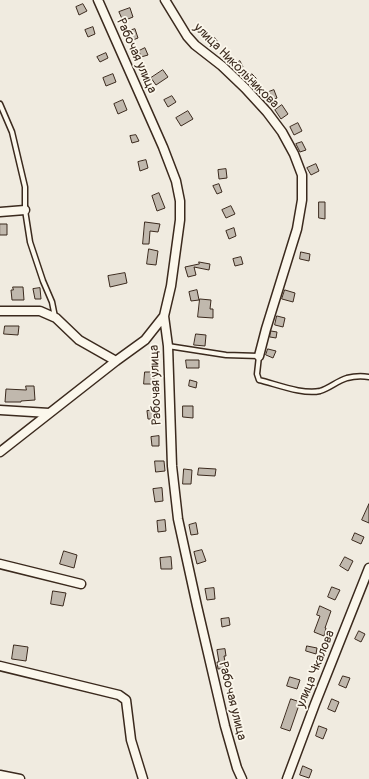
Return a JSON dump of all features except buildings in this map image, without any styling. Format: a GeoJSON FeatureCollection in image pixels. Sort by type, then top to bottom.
{"type":"FeatureCollection","features":[{"type":"Feature","properties":{"kind":"street","name":"Рабочая улица"},"geometry":{"type":"LineString","coordinates":[[98,0],[164,147],[176,181],[180,201],[180,220],[171,286],[164,316],[168,346],[172,466],[178,519],[225,726],[237,768],[242,779]]}},
{"type":"Feature","properties":{"kind":"street","name":"улица Никольникова"},"geometry":{"type":"LineString","coordinates":[[165,0],[187,36],[195,45],[222,66],[267,112],[282,132],[294,154],[302,175],[302,200],[297,229],[259,356]]}},
{"type":"Feature","properties":{"kind":"street"},"geometry":{"type":"LineString","coordinates":[[0,212],[25,210]]}},
{"type":"Feature","properties":{"kind":"street"},"geometry":{"type":"LineString","coordinates":[[0,311],[40,311],[56,318],[79,340],[116,361]]}},
{"type":"Feature","properties":{"kind":"street"},"geometry":{"type":"LineString","coordinates":[[0,452],[145,340],[164,316]]}},
{"type":"Feature","properties":{"kind":"street"},"geometry":{"type":"LineString","coordinates":[[0,410],[49,414]]}},
{"type":"Feature","properties":{"kind":"street"},"geometry":{"type":"LineString","coordinates":[[0,564],[81,584]]}},
{"type":"Feature","properties":{"kind":"street","name":"улица Чкалова"},"geometry":{"type":"LineString","coordinates":[[287,779],[369,568]]}},
{"type":"Feature","properties":{"kind":"street"},"geometry":{"type":"LineString","coordinates":[[0,666],[119,695],[126,700],[131,740],[143,779]]}},
{"type":"Feature","properties":{"kind":"street"},"geometry":{"type":"LineString","coordinates":[[0,775],[20,779]]}},
{"type":"Feature","properties":{"kind":"lane"},"geometry":{"type":"LineString","coordinates":[[0,104],[12,132],[24,187],[26,202],[25,210],[30,242],[43,281],[52,302],[56,318]]}},
{"type":"Feature","properties":{"kind":"lane"},"geometry":{"type":"LineString","coordinates":[[168,346],[226,355],[259,356],[257,374],[259,380],[309,392],[319,391],[348,378],[358,376],[369,377]]}}]}
